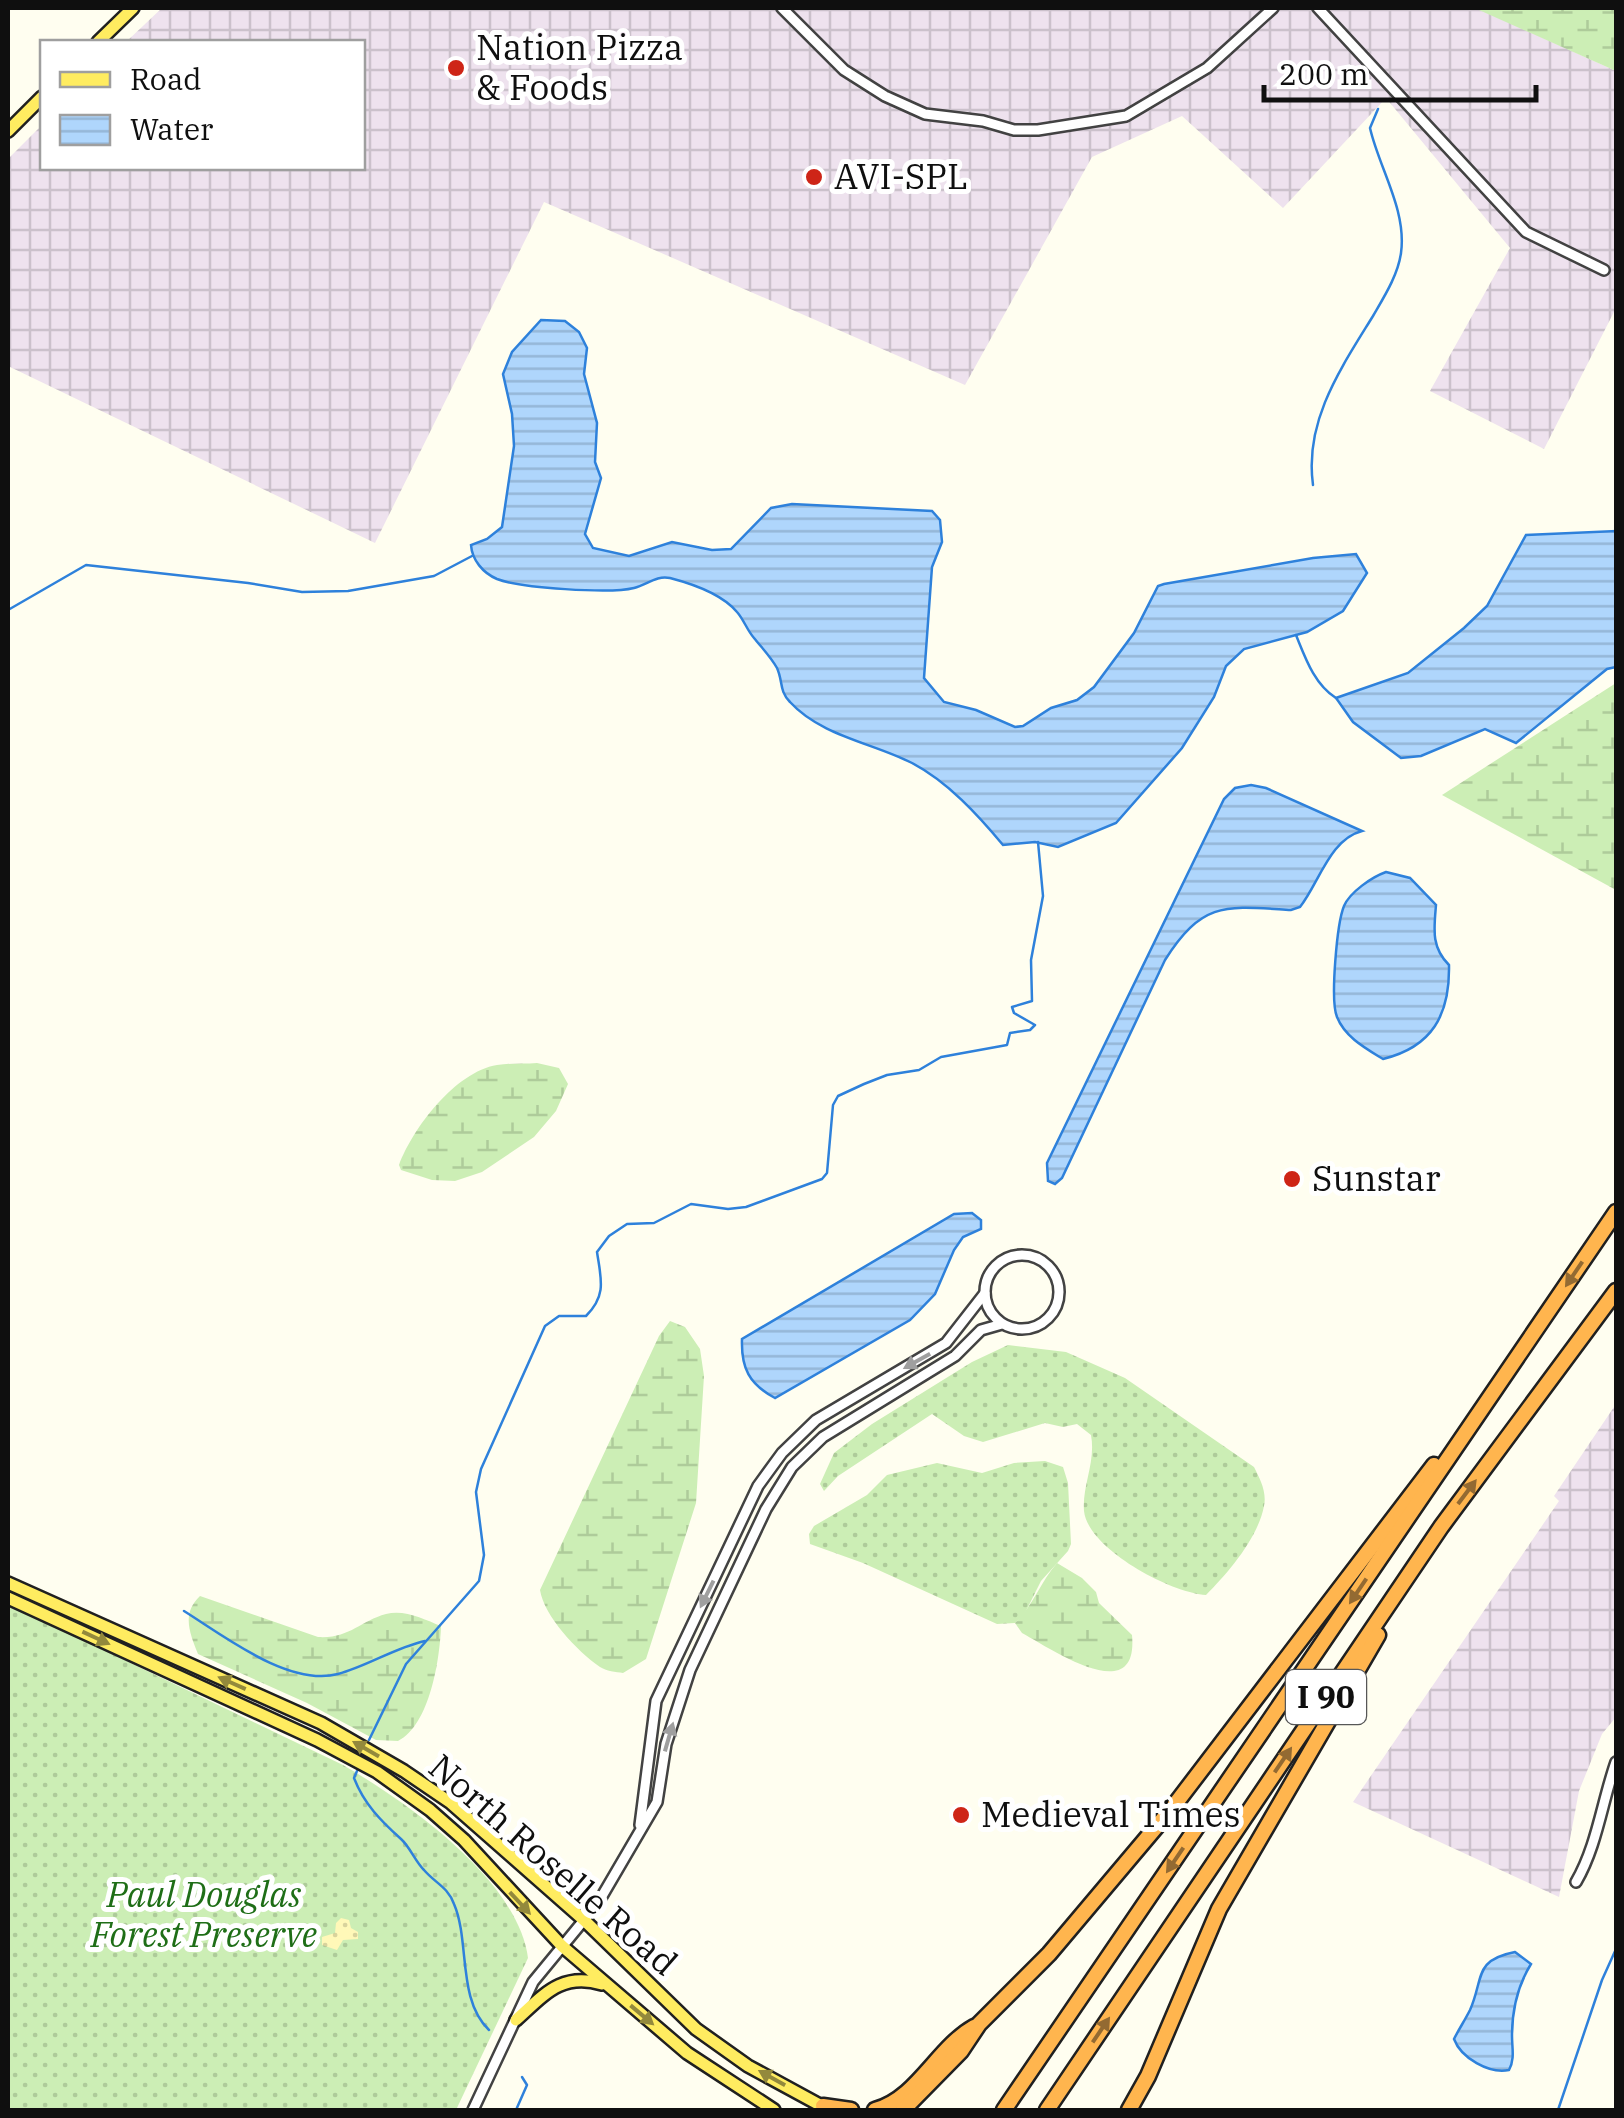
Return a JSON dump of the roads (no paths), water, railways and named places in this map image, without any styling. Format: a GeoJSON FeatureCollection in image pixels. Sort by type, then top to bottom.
{"type":"FeatureCollection","features":[{"type":"Feature","properties":{"kind":"highway","name":"I 90"},"geometry":{"type":"LineString","coordinates":[[1004,2110],[1616,1212]]}},
{"type":"Feature","properties":{"kind":"highway","name":"I 90"},"geometry":{"type":"LineString","coordinates":[[1046,2110],[1441,1527],[1616,1291]]}},
{"type":"Feature","properties":{"kind":"highway"},"geometry":{"type":"LineString","coordinates":[[902,2110],[1049,1954],[1173,1807],[1532,1337]]}},
{"type":"Feature","properties":{"kind":"highway"},"geometry":{"type":"LineString","coordinates":[[1130,2110],[1219,1909],[1441,1527]]}},
{"type":"Feature","properties":{"kind":"highway"},"geometry":{"type":"LineString","coordinates":[[875,2110],[892,2104],[959,2035],[979,2024]]}},
{"type":"Feature","properties":{"kind":"highway"},"geometry":{"type":"LineString","coordinates":[[826,2108],[851,2110]]}},
{"type":"Feature","properties":{"kind":"main road"},"geometry":{"type":"LineString","coordinates":[[100,40],[133,8]]}},
{"type":"Feature","properties":{"kind":"main road"},"geometry":{"type":"LineString","coordinates":[[8,131],[40,99]]}},
{"type":"Feature","properties":{"kind":"main road","name":"North Roselle Road"},"geometry":{"type":"LineString","coordinates":[[8,1582],[321,1723],[404,1771],[451,1803],[584,1920],[715,2044],[826,2108]]}},
{"type":"Feature","properties":{"kind":"main road","name":"North Roselle Road"},"geometry":{"type":"LineString","coordinates":[[8,1598],[317,1740],[377,1772],[464,1840],[562,1946],[607,1985],[687,2053],[774,2110]]}},
{"type":"Feature","properties":{"kind":"main road"},"geometry":{"type":"LineString","coordinates":[[516,2020],[567,1981],[584,1978],[607,1985]]}},
{"type":"Feature","properties":{"kind":"street"},"geometry":{"type":"LineString","coordinates":[[782,8],[844,70],[885,96],[925,114],[983,121],[1014,130],[1038,130],[1126,116],[1207,68],[1273,8]]}},
{"type":"Feature","properties":{"kind":"street"},"geometry":{"type":"LineString","coordinates":[[1318,8],[1526,232],[1604,270]]}},
{"type":"Feature","properties":{"kind":"street"},"geometry":{"type":"LineString","coordinates":[[474,2110],[533,1982],[598,1903],[657,1802],[666,1744],[690,1670],[766,1509],[800,1459],[823,1437],[955,1356],[981,1330],[1002,1324],[1020,1329],[1045,1321],[1058,1300],[1055,1274],[1040,1260],[1012,1256],[990,1274],[985,1293],[946,1343],[816,1420],[789,1446],[758,1486],[656,1700],[640,1828]]}},
{"type":"Feature","properties":{"kind":"street"},"geometry":{"type":"LineString","coordinates":[[985,1293],[987,1305],[1002,1324]]}},
{"type":"Feature","properties":{"kind":"street"},"geometry":{"type":"LineString","coordinates":[[789,1446],[800,1459]]}},
{"type":"Feature","properties":{"kind":"street"},"geometry":{"type":"LineString","coordinates":[[728,1549],[743,1557]]}},
{"type":"Feature","properties":{"kind":"street"},"geometry":{"type":"LineString","coordinates":[[674,1663],[690,1670]]}},
{"type":"Feature","properties":{"kind":"street"},"geometry":{"type":"LineString","coordinates":[[1576,1882],[1590,1857],[1601,1804],[1616,1762]]}},
{"type":"Feature","properties":{"kind":"water"},"geometry":{"type":"Polygon","coordinates":[[[541,320],[565,321],[579,332],[587,348],[584,374],[597,423],[595,462],[601,478],[585,534],[593,548],[629,556],[672,542],[712,550],[731,549],[771,508],[792,504],[932,511],[940,520],[942,542],[932,567],[924,678],[944,702],[976,710],[1015,727],[1051,708],[1077,700],[1094,687],[1134,633],[1158,586],[1356,554],[1367,573],[1343,611],[1307,632],[1244,649],[1226,666],[1214,697],[1182,748],[1116,823],[1058,847],[1035,842],[1003,845],[962,800],[925,771],[832,731],[803,714],[787,698],[777,668],[739,615],[715,595],[665,577],[622,590],[525,585],[497,579],[479,565],[471,545],[502,527],[514,446],[503,374],[512,352],[541,320]]]}},
{"type":"Feature","properties":{"kind":"water"},"geometry":{"type":"Polygon","coordinates":[[[1616,531],[1616,667],[1607,669],[1516,743],[1485,729],[1421,756],[1401,758],[1353,722],[1336,698],[1408,673],[1464,628],[1487,606],[1526,535],[1616,531]]]}},
{"type":"Feature","properties":{"kind":"water"},"geometry":{"type":"Polygon","coordinates":[[[1251,785],[1362,831],[1333,852],[1300,907],[1218,911],[1192,926],[1179,940],[1165,960],[1062,1178],[1055,1184],[1048,1181],[1047,1163],[1224,799],[1235,788],[1251,785]]]}},
{"type":"Feature","properties":{"kind":"water"},"geometry":{"type":"Polygon","coordinates":[[[1386,872],[1410,878],[1436,905],[1436,944],[1449,965],[1446,999],[1435,1026],[1414,1046],[1383,1059],[1356,1041],[1341,1024],[1335,1008],[1334,979],[1344,906],[1362,886],[1386,872]]]}},
{"type":"Feature","properties":{"kind":"water"},"geometry":{"type":"Polygon","coordinates":[[[972,1213],[981,1220],[981,1229],[963,1237],[935,1294],[910,1320],[775,1398],[753,1381],[745,1367],[742,1339],[954,1214],[972,1213]]]}},
{"type":"Feature","properties":{"kind":"water"},"geometry":{"type":"Polygon","coordinates":[[[1515,1952],[1531,1964],[1515,2007],[1511,2066],[1509,2070],[1493,2070],[1469,2058],[1454,2039],[1470,2010],[1486,1966],[1515,1952]]]}},
{"type":"Feature","properties":{"kind":"waterway"},"geometry":{"type":"LineString","coordinates":[[1313,485],[1314,439],[1320,417],[1338,375],[1390,286],[1401,253],[1400,221],[1370,128],[1378,109]]}},
{"type":"Feature","properties":{"kind":"waterway"},"geometry":{"type":"LineString","coordinates":[[8,610],[86,565],[302,592],[348,591],[434,576],[472,556]]}},
{"type":"Feature","properties":{"kind":"waterway"},"geometry":{"type":"LineString","coordinates":[[1296,635],[1316,678],[1336,698]]}},
{"type":"Feature","properties":{"kind":"waterway"},"geometry":{"type":"LineString","coordinates":[[369,1740],[406,1664],[479,1581],[484,1555],[476,1492],[481,1469],[545,1326],[559,1316],[586,1316],[597,1301],[601,1286],[597,1252],[609,1236],[627,1224],[654,1223],[691,1204],[746,1207],[822,1179],[827,1173],[833,1105],[838,1096],[887,1075],[919,1070],[941,1057],[1007,1045],[1010,1033],[1030,1030],[1035,1025],[1014,1013],[1012,1007],[1032,1001],[1031,960],[1043,896],[1038,842]]}},
{"type":"Feature","properties":{"kind":"waterway"},"geometry":{"type":"LineString","coordinates":[[184,1611],[258,1657],[299,1673],[319,1676],[349,1671],[425,1641]]}},
{"type":"Feature","properties":{"kind":"waterway"},"geometry":{"type":"LineString","coordinates":[[357,1771],[354,1778],[368,1804],[451,1898],[459,1919],[472,2003],[489,2030]]}},
{"type":"Feature","properties":{"kind":"waterway"},"geometry":{"type":"LineString","coordinates":[[1616,1917],[1616,1924]]}},
{"type":"Feature","properties":{"kind":"waterway"},"geometry":{"type":"LineString","coordinates":[[1558,2110],[1616,1949]]}},
{"type":"Feature","properties":{"kind":"waterway"},"geometry":{"type":"LineString","coordinates":[[516,2110],[527,2085],[522,2077]]}},
{"type":"Feature","properties":{"kind":"place","name":"Nation Pizza & Foods"},"geometry":{"type":"Point","coordinates":[456,68]}},
{"type":"Feature","properties":{"kind":"place","name":"AVI-SPL"},"geometry":{"type":"Point","coordinates":[814,177]}},
{"type":"Feature","properties":{"kind":"place","name":"Sunstar"},"geometry":{"type":"Point","coordinates":[1292,1179]}},
{"type":"Feature","properties":{"kind":"place","name":"Medieval Times"},"geometry":{"type":"Point","coordinates":[961,1815]}},
{"type":"Feature","properties":{"kind":"park label","name":"Paul Douglas Forest Preserve"},"geometry":{"type":"Point","coordinates":[204,1915]}}]}
